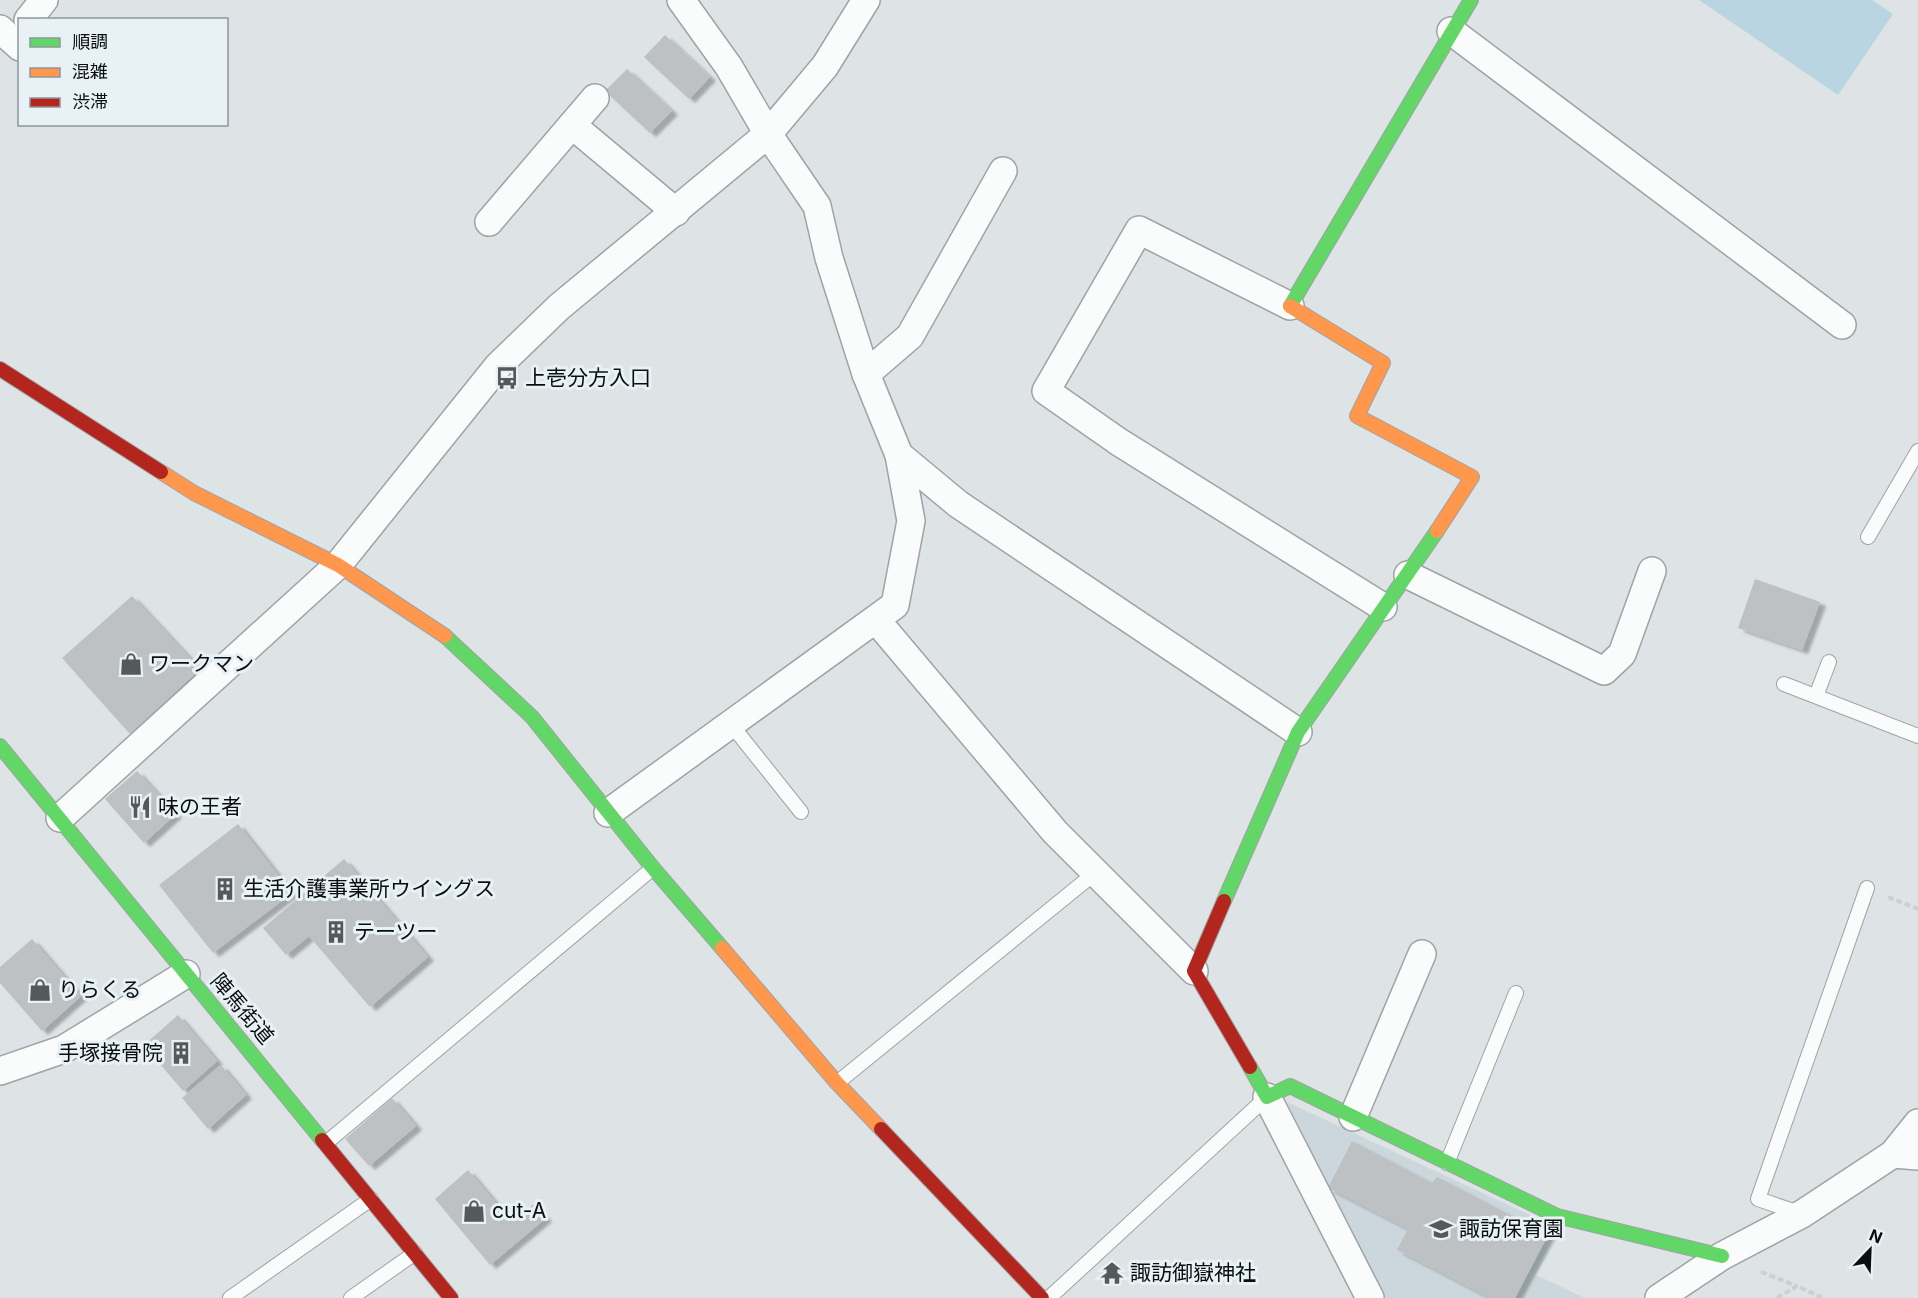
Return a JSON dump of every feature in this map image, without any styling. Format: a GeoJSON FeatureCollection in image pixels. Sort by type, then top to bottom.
{"type":"FeatureCollection","features":[{"type":"Feature","properties":{"kind":"street"},"geometry":{"type":"LineString","coordinates":[[29,18],[44,0]]}},
{"type":"Feature","properties":{"kind":"street"},"geometry":{"type":"LineString","coordinates":[[608,813],[730,723],[877,621],[896,605],[911,521],[899,455],[866,374],[829,258],[817,206],[768,134],[729,67],[681,0]]}},
{"type":"Feature","properties":{"kind":"street"},"geometry":{"type":"LineString","coordinates":[[60,818],[338,565],[498,366],[559,307],[768,134],[825,66],[866,0]]}},
{"type":"Feature","properties":{"kind":"street"},"geometry":{"type":"LineString","coordinates":[[1290,306],[1450,31],[1471,0]]}},
{"type":"Feature","properties":{"kind":"street"},"geometry":{"type":"LineString","coordinates":[[1450,31],[1842,325]]}},
{"type":"Feature","properties":{"kind":"street"},"geometry":{"type":"LineString","coordinates":[[489,222],[595,98]]}},
{"type":"Feature","properties":{"kind":"street"},"geometry":{"type":"LineString","coordinates":[[572,125],[676,212]]}},
{"type":"Feature","properties":{"kind":"street"},"geometry":{"type":"LineString","coordinates":[[866,374],[910,336],[1003,171]]}},
{"type":"Feature","properties":{"kind":"street"},"geometry":{"type":"LineString","coordinates":[[1194,971],[1298,732],[1383,607],[1408,575],[1472,477],[1357,416],[1383,363],[1290,306],[1139,230],[1047,391],[1119,442],[1383,607]]}},
{"type":"Feature","properties":{"kind":"street"},"geometry":{"type":"LineString","coordinates":[[0,369],[194,494],[338,565],[449,639],[532,717],[653,868],[837,1083],[1042,1298]]}},
{"type":"Feature","properties":{"kind":"street"},"geometry":{"type":"LineString","coordinates":[[899,455],[958,504],[1298,732]]}},
{"type":"Feature","properties":{"kind":"street"},"geometry":{"type":"LineString","coordinates":[[1408,575],[1604,671],[1622,654],[1652,571]]}},
{"type":"Feature","properties":{"kind":"street"},"geometry":{"type":"LineString","coordinates":[[877,621],[1055,832],[1194,971],[1267,1097],[1370,1298]]}},
{"type":"Feature","properties":{"kind":"street","name":"陣馬街道"},"geometry":{"type":"LineString","coordinates":[[0,746],[451,1298]]}},
{"type":"Feature","properties":{"kind":"street"},"geometry":{"type":"LineString","coordinates":[[1353,1117],[1422,954]]}},
{"type":"Feature","properties":{"kind":"street"},"geometry":{"type":"LineString","coordinates":[[0,1071],[64,1049],[186,974]]}},
{"type":"Feature","properties":{"kind":"street"},"geometry":{"type":"LineString","coordinates":[[1267,1097],[1290,1086],[1557,1216],[1722,1257]]}},
{"type":"Feature","properties":{"kind":"street"},"geometry":{"type":"LineString","coordinates":[[1659,1298],[1722,1257],[1905,1155],[1918,1123]]}},
{"type":"Feature","properties":{"kind":"lane"},"geometry":{"type":"LineString","coordinates":[[1868,537],[1917,455]]}},
{"type":"Feature","properties":{"kind":"lane"},"geometry":{"type":"LineString","coordinates":[[1816,696],[1829,662]]}},
{"type":"Feature","properties":{"kind":"lane"},"geometry":{"type":"LineString","coordinates":[[1784,684],[1918,736]]}},
{"type":"Feature","properties":{"kind":"lane"},"geometry":{"type":"LineString","coordinates":[[730,723],[801,812]]}},
{"type":"Feature","properties":{"kind":"lane"},"geometry":{"type":"LineString","coordinates":[[326,1143],[653,868]]}},
{"type":"Feature","properties":{"kind":"lane"},"geometry":{"type":"LineString","coordinates":[[837,1083],[1095,873]]}},
{"type":"Feature","properties":{"kind":"lane"},"geometry":{"type":"LineString","coordinates":[[1802,1214],[1758,1199],[1867,888]]}},
{"type":"Feature","properties":{"kind":"lane"},"geometry":{"type":"LineString","coordinates":[[1447,1163],[1516,993]]}},
{"type":"Feature","properties":{"kind":"lane"},"geometry":{"type":"LineString","coordinates":[[1049,1298],[1267,1097]]}},
{"type":"Feature","properties":{"kind":"lane"},"geometry":{"type":"LineString","coordinates":[[230,1298],[371,1199]]}},
{"type":"Feature","properties":{"kind":"lane"},"geometry":{"type":"LineString","coordinates":[[351,1298],[415,1253]]}},
{"type":"Feature","properties":{"kind":"path"},"geometry":{"type":"LineString","coordinates":[[1867,888],[1918,909]]}},
{"type":"Feature","properties":{"kind":"path"},"geometry":{"type":"LineString","coordinates":[[1777,1298],[1797,1286],[1823,1298]]}},
{"type":"Feature","properties":{"kind":"shaded area"},"geometry":{"type":"Polygon","coordinates":[[[1699,0],[1872,0],[1893,14],[1838,95],[1699,0]]]}},
{"type":"Feature","properties":{"kind":"shaded area"},"geometry":{"type":"Polygon","coordinates":[[[1287,1102],[1562,1230],[1536,1275],[1585,1298],[1381,1298],[1287,1102]]]}},
{"type":"Feature","properties":{"kind":"building"},"geometry":{"type":"Polygon","coordinates":[[[665,35],[710,77],[689,99],[644,57],[665,35]]]}},
{"type":"Feature","properties":{"kind":"building"},"geometry":{"type":"Polygon","coordinates":[[[627,69],[672,111],[650,133],[605,91],[627,69]]]}},
{"type":"Feature","properties":{"kind":"building"},"geometry":{"type":"Polygon","coordinates":[[[1755,579],[1820,602],[1802,650],[1738,628],[1755,579]]]}},
{"type":"Feature","properties":{"kind":"building","name":"ワークマン"},"geometry":{"type":"Polygon","coordinates":[[[132,596],[200,669],[130,734],[62,658],[132,596]]]}},
{"type":"Feature","properties":{"kind":"building","name":"味の王者"},"geometry":{"type":"Polygon","coordinates":[[[137,771],[176,814],[144,843],[105,799],[137,771]]]}},
{"type":"Feature","properties":{"kind":"building","name":"生活介護事業所ウイングス"},"geometry":{"type":"Polygon","coordinates":[[[238,824],[292,893],[213,953],[159,885],[238,824]]]}},
{"type":"Feature","properties":{"kind":"building","name":"テーツー"},"geometry":{"type":"Polygon","coordinates":[[[344,859],[428,957],[370,1007],[309,936],[286,955],[263,928],[344,859]]]}},
{"type":"Feature","properties":{"kind":"building","name":"りらくる"},"geometry":{"type":"Polygon","coordinates":[[[32,939],[81,996],[42,1031],[0,983],[0,967],[32,939]]]}},
{"type":"Feature","properties":{"kind":"building","name":"手塚接骨院"},"geometry":{"type":"Polygon","coordinates":[[[178,1015],[217,1061],[183,1091],[144,1045],[178,1015]]]}},
{"type":"Feature","properties":{"kind":"building"},"geometry":{"type":"Polygon","coordinates":[[[221,1065],[246,1095],[208,1129],[182,1098],[221,1065]]]}},
{"type":"Feature","properties":{"kind":"building"},"geometry":{"type":"Polygon","coordinates":[[[392,1098],[416,1126],[369,1166],[345,1139],[392,1098]]]}},
{"type":"Feature","properties":{"kind":"building","name":"諏訪保育園"},"geometry":{"type":"Polygon","coordinates":[[[1352,1141],[1432,1183],[1437,1177],[1548,1235],[1515,1298],[1490,1298],[1397,1250],[1408,1229],[1328,1188],[1352,1141]]]}},
{"type":"Feature","properties":{"kind":"building","name":"cut-A"},"geometry":{"type":"Polygon","coordinates":[[[468,1170],[512,1222],[534,1204],[546,1218],[490,1265],[435,1199],[468,1170]]]}},
{"type":"Feature","properties":{"kind":"traffic: fast"},"geometry":{"type":"LineString","coordinates":[[1290,306],[1471,0]]}},
{"type":"Feature","properties":{"kind":"traffic: fast"},"geometry":{"type":"LineString","coordinates":[[1224,901],[1298,732],[1437,531]]}},
{"type":"Feature","properties":{"kind":"traffic: fast"},"geometry":{"type":"LineString","coordinates":[[445,636],[532,717],[653,868],[722,948]]}},
{"type":"Feature","properties":{"kind":"traffic: fast"},"geometry":{"type":"LineString","coordinates":[[0,746],[322,1140]]}},
{"type":"Feature","properties":{"kind":"traffic: fast"},"geometry":{"type":"LineString","coordinates":[[1250,1067],[1267,1097],[1290,1086],[1557,1216],[1722,1256]]}},
{"type":"Feature","properties":{"kind":"traffic: slow"},"geometry":{"type":"LineString","coordinates":[[1290,306],[1383,363],[1357,416],[1472,477],[1437,531]]}},
{"type":"Feature","properties":{"kind":"traffic: slow"},"geometry":{"type":"LineString","coordinates":[[161,472],[194,493],[338,565],[445,636]]}},
{"type":"Feature","properties":{"kind":"traffic: slow"},"geometry":{"type":"LineString","coordinates":[[722,948],[837,1083],[881,1129]]}},
{"type":"Feature","properties":{"kind":"traffic: jam"},"geometry":{"type":"LineString","coordinates":[[0,369],[161,472]]}},
{"type":"Feature","properties":{"kind":"traffic: jam"},"geometry":{"type":"LineString","coordinates":[[1224,901],[1194,971],[1250,1067]]}},
{"type":"Feature","properties":{"kind":"traffic: jam"},"geometry":{"type":"LineString","coordinates":[[881,1129],[1042,1298]]}},
{"type":"Feature","properties":{"kind":"traffic: jam"},"geometry":{"type":"LineString","coordinates":[[322,1140],[451,1298]]}},
{"type":"Feature","properties":{"kind":"place","name":"上壱分方入口"},"geometry":{"type":"Point","coordinates":[507,378]}},
{"type":"Feature","properties":{"kind":"place","name":"ワークマン"},"geometry":{"type":"Point","coordinates":[131,664]}},
{"type":"Feature","properties":{"kind":"place","name":"味の王者"},"geometry":{"type":"Point","coordinates":[140,807]}},
{"type":"Feature","properties":{"kind":"place","name":"生活介護事業所ウイングス"},"geometry":{"type":"Point","coordinates":[225,889]}},
{"type":"Feature","properties":{"kind":"place","name":"テーツー"},"geometry":{"type":"Point","coordinates":[336,932]}},
{"type":"Feature","properties":{"kind":"place","name":"りらくる"},"geometry":{"type":"Point","coordinates":[40,990]}},
{"type":"Feature","properties":{"kind":"place","name":"手塚接骨院"},"geometry":{"type":"Point","coordinates":[181,1053]}},
{"type":"Feature","properties":{"kind":"place","name":"cut-A"},"geometry":{"type":"Point","coordinates":[474,1211]}},
{"type":"Feature","properties":{"kind":"place","name":"諏訪保育園"},"geometry":{"type":"Point","coordinates":[1441,1229]}},
{"type":"Feature","properties":{"kind":"place","name":"諏訪御嶽神社"},"geometry":{"type":"Point","coordinates":[1112,1273]}}]}
